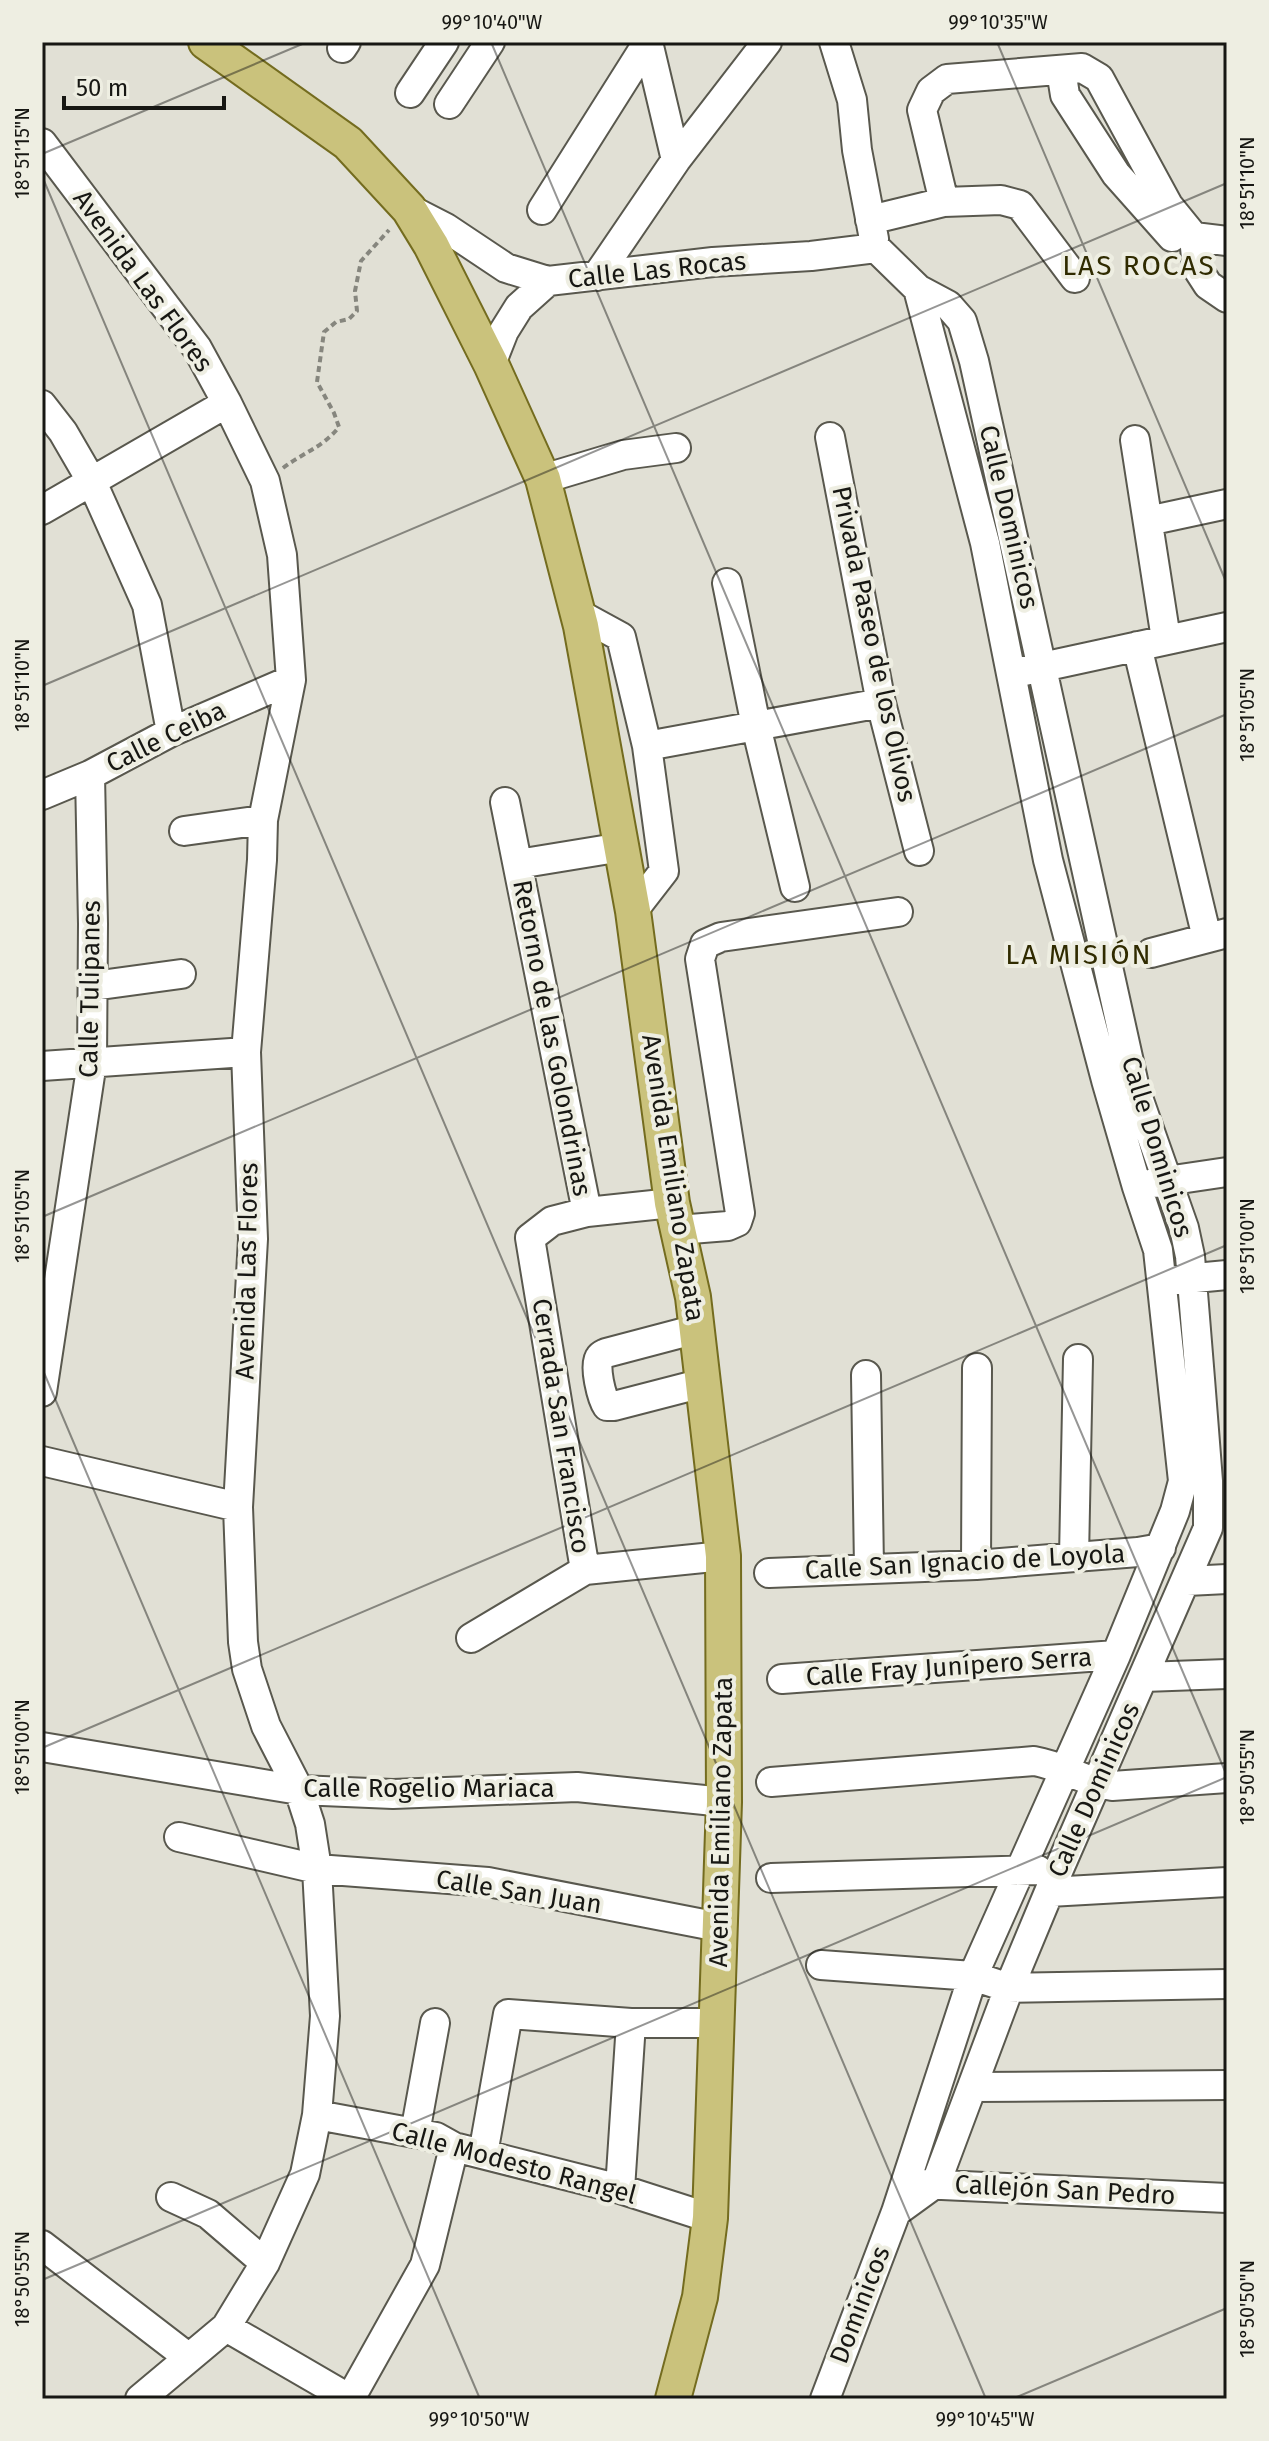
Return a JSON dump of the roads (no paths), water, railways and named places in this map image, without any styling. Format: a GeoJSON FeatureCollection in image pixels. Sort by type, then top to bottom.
{"type":"FeatureCollection","features":[{"type":"Feature","properties":{"kind":"main road","name":"Avenida Emiliano Zapata"},"geometry":{"type":"LineString","coordinates":[[206,42],[348,143],[409,209],[431,245],[491,364],[543,479],[577,613],[633,911],[675,1216],[693,1297],[723,1556],[724,1802],[710,2218],[700,2297],[673,2399]]}},
{"type":"Feature","properties":{"kind":"street"},"geometry":{"type":"LineString","coordinates":[[410,93],[444,42]]}},
{"type":"Feature","properties":{"kind":"street"},"geometry":{"type":"LineString","coordinates":[[449,104],[490,42]]}},
{"type":"Feature","properties":{"kind":"street"},"geometry":{"type":"LineString","coordinates":[[648,42],[676,160]]}},
{"type":"Feature","properties":{"kind":"street"},"geometry":{"type":"LineString","coordinates":[[542,210],[648,42]]}},
{"type":"Feature","properties":{"kind":"street"},"geometry":{"type":"LineString","coordinates":[[597,276],[676,160],[767,42]]}},
{"type":"Feature","properties":{"kind":"street"},"geometry":{"type":"LineString","coordinates":[[834,42],[852,100],[857,150],[876,248]]}},
{"type":"Feature","properties":{"kind":"street"},"geometry":{"type":"LineString","coordinates":[[944,202],[922,110],[931,91],[947,79],[1082,68],[1099,78],[1168,205],[1194,237],[1197,268]]}},
{"type":"Feature","properties":{"kind":"street"},"geometry":{"type":"LineString","coordinates":[[1061,70],[1065,95],[1116,174],[1157,218],[1208,285],[1227,298]]}},
{"type":"Feature","properties":{"kind":"street","name":"Avenida Las Flores"},"geometry":{"type":"LineString","coordinates":[[42,143],[197,348],[265,481],[282,555],[291,680],[263,820],[246,1052],[253,1239],[238,1507],[243,1642],[247,1669],[266,1726],[299,1790],[310,1824],[317,1869],[325,2016],[317,2115],[305,2174],[265,2263],[226,2327],[140,2399]]}},
{"type":"Feature","properties":{"kind":"street"},"geometry":{"type":"LineString","coordinates":[[870,220],[944,202],[1001,200],[1020,205],[1075,278]]}},
{"type":"Feature","properties":{"kind":"street","name":"Calle Las Rocas"},"geometry":{"type":"LineString","coordinates":[[409,209],[446,228],[506,268],[548,281],[876,248]]}},
{"type":"Feature","properties":{"kind":"street"},"geometry":{"type":"LineString","coordinates":[[1194,237],[1227,241]]}},
{"type":"Feature","properties":{"kind":"street","name":"Calle Dominicos"},"geometry":{"type":"LineString","coordinates":[[876,248],[918,289],[948,305],[962,321],[974,361],[1135,1089],[1184,1228],[1191,1279],[1214,1377],[1217,1480],[1208,1528],[1053,1882],[1009,1988],[936,2183]]}},
{"type":"Feature","properties":{"kind":"street"},"geometry":{"type":"LineString","coordinates":[[491,364],[504,331],[519,307],[548,281]]}},
{"type":"Feature","properties":{"kind":"street","name":"Calle Dominicos"},"geometry":{"type":"LineString","coordinates":[[899,2198],[973,1976],[1116,1655],[1161,1548],[1183,1481],[1158,1250],[1137,1187],[1048,860],[985,543],[918,289]]}},
{"type":"Feature","properties":{"kind":"street"},"geometry":{"type":"LineString","coordinates":[[42,510],[227,403]]}},
{"type":"Feature","properties":{"kind":"street"},"geometry":{"type":"LineString","coordinates":[[42,405],[63,432],[92,482],[147,605],[171,732]]}},
{"type":"Feature","properties":{"kind":"street","name":"Privada Paseo de los Olivos"},"geometry":{"type":"LineString","coordinates":[[830,437],[881,703],[919,851]]}},
{"type":"Feature","properties":{"kind":"street"},"geometry":{"type":"LineString","coordinates":[[1135,440],[1166,639]]}},
{"type":"Feature","properties":{"kind":"street"},"geometry":{"type":"LineString","coordinates":[[543,479],[623,455],[676,448]]}},
{"type":"Feature","properties":{"kind":"street"},"geometry":{"type":"LineString","coordinates":[[1148,521],[1227,504]]}},
{"type":"Feature","properties":{"kind":"street"},"geometry":{"type":"LineString","coordinates":[[727,583],[756,726],[795,887]]}},
{"type":"Feature","properties":{"kind":"street"},"geometry":{"type":"LineString","coordinates":[[577,613],[621,637],[647,746],[664,871],[633,911]]}},
{"type":"Feature","properties":{"kind":"street"},"geometry":{"type":"LineString","coordinates":[[1011,673],[1227,627]]}},
{"type":"Feature","properties":{"kind":"street"},"geometry":{"type":"LineString","coordinates":[[1137,646],[1217,935],[1151,953]]}},
{"type":"Feature","properties":{"kind":"street","name":"Calle Ceiba"},"geometry":{"type":"LineString","coordinates":[[42,795],[90,775],[171,732],[291,680]]}},
{"type":"Feature","properties":{"kind":"street"},"geometry":{"type":"LineString","coordinates":[[647,746],[881,703]]}},
{"type":"Feature","properties":{"kind":"street","name":"Calle Tulipanes"},"geometry":{"type":"LineString","coordinates":[[42,1392],[92,1062],[90,775]]}},
{"type":"Feature","properties":{"kind":"street","name":"Retorno de las Golondrinas"},"geometry":{"type":"LineString","coordinates":[[505,802],[587,1212]]}},
{"type":"Feature","properties":{"kind":"street"},"geometry":{"type":"LineString","coordinates":[[184,831],[263,820]]}},
{"type":"Feature","properties":{"kind":"street","name":"Retorno de las Golondrinas"},"geometry":{"type":"LineString","coordinates":[[518,864],[622,847]]}},
{"type":"Feature","properties":{"kind":"street","name":"Retorno de las Golondrinas"},"geometry":{"type":"LineString","coordinates":[[530,1238],[552,1221],[587,1212],[675,1216],[728,1226],[737,1222],[740,1213],[700,959],[705,944],[721,937],[898,912]]}},
{"type":"Feature","properties":{"kind":"street"},"geometry":{"type":"LineString","coordinates":[[1077,971],[1106,962]]}},
{"type":"Feature","properties":{"kind":"street"},"geometry":{"type":"LineString","coordinates":[[93,986],[181,974]]}},
{"type":"Feature","properties":{"kind":"street"},"geometry":{"type":"LineString","coordinates":[[42,1066],[246,1052]]}},
{"type":"Feature","properties":{"kind":"street"},"geometry":{"type":"LineString","coordinates":[[1137,1187],[1227,1172]]}},
{"type":"Feature","properties":{"kind":"street","name":"Cerrada San Francisco"},"geometry":{"type":"LineString","coordinates":[[530,1238],[585,1570],[723,1556]]}},
{"type":"Feature","properties":{"kind":"street"},"geometry":{"type":"LineString","coordinates":[[1161,1280],[1227,1275]]}},
{"type":"Feature","properties":{"kind":"street"},"geometry":{"type":"LineString","coordinates":[[697,1329],[606,1353],[597,1363],[603,1400],[607,1406],[703,1383]]}},
{"type":"Feature","properties":{"kind":"street"},"geometry":{"type":"LineString","coordinates":[[1074,1557],[1078,1359]]}},
{"type":"Feature","properties":{"kind":"street"},"geometry":{"type":"LineString","coordinates":[[976,1565],[977,1368]]}},
{"type":"Feature","properties":{"kind":"street"},"geometry":{"type":"LineString","coordinates":[[866,1375],[869,1568]]}},
{"type":"Feature","properties":{"kind":"street"},"geometry":{"type":"LineString","coordinates":[[1171,1380],[1214,1377]]}},
{"type":"Feature","properties":{"kind":"street"},"geometry":{"type":"LineString","coordinates":[[42,1461],[238,1507]]}},
{"type":"Feature","properties":{"kind":"street","name":"Calle San Ignacio de Loyola"},"geometry":{"type":"LineString","coordinates":[[769,1573],[976,1565],[1161,1548]]}},
{"type":"Feature","properties":{"kind":"street"},"geometry":{"type":"LineString","coordinates":[[471,1638],[585,1570]]}},
{"type":"Feature","properties":{"kind":"street"},"geometry":{"type":"LineString","coordinates":[[1187,1581],[1227,1579]]}},
{"type":"Feature","properties":{"kind":"street","name":"Calle Fray Junípero Serra"},"geometry":{"type":"LineString","coordinates":[[782,1679],[1116,1655]]}},
{"type":"Feature","properties":{"kind":"street"},"geometry":{"type":"LineString","coordinates":[[1144,1677],[1227,1674]]}},
{"type":"Feature","properties":{"kind":"street","name":"Calle Rogelio Mariaca"},"geometry":{"type":"LineString","coordinates":[[42,1747],[299,1790],[393,1794],[577,1787],[724,1802]]}},
{"type":"Feature","properties":{"kind":"street"},"geometry":{"type":"LineString","coordinates":[[771,1782],[1034,1761],[1067,1769],[1097,1784],[1112,1786],[1227,1778]]}},
{"type":"Feature","properties":{"kind":"street","name":"Calle San Juan"},"geometry":{"type":"LineString","coordinates":[[179,1837],[317,1869],[488,1882],[719,1927]]}},
{"type":"Feature","properties":{"kind":"street"},"geometry":{"type":"LineString","coordinates":[[771,1878],[1022,1869],[1053,1882],[1227,1882]]}},
{"type":"Feature","properties":{"kind":"street"},"geometry":{"type":"LineString","coordinates":[[821,1965],[973,1976],[1009,1988],[1227,1984]]}},
{"type":"Feature","properties":{"kind":"street"},"geometry":{"type":"LineString","coordinates":[[483,2154],[508,2014],[631,2023],[718,2023]]}},
{"type":"Feature","properties":{"kind":"street"},"geometry":{"type":"LineString","coordinates":[[415,2133],[435,2023]]}},
{"type":"Feature","properties":{"kind":"street"},"geometry":{"type":"LineString","coordinates":[[620,2189],[631,2023]]}},
{"type":"Feature","properties":{"kind":"street"},"geometry":{"type":"LineString","coordinates":[[972,2087],[1227,2085]]}},
{"type":"Feature","properties":{"kind":"street","name":"Calle Modesto Rangel"},"geometry":{"type":"LineString","coordinates":[[317,2115],[436,2137],[454,2147],[620,2189],[710,2218]]}},
{"type":"Feature","properties":{"kind":"street"},"geometry":{"type":"LineString","coordinates":[[226,2327],[350,2399],[425,2265],[454,2147]]}},
{"type":"Feature","properties":{"kind":"street","name":"Callejón San Pedro"},"geometry":{"type":"LineString","coordinates":[[899,2198],[936,2183],[1227,2198]]}},
{"type":"Feature","properties":{"kind":"street"},"geometry":{"type":"LineString","coordinates":[[171,2197],[208,2214],[265,2263]]}},
{"type":"Feature","properties":{"kind":"street","name":"Dominicos"},"geometry":{"type":"LineString","coordinates":[[825,2399],[899,2198]]}},
{"type":"Feature","properties":{"kind":"street"},"geometry":{"type":"LineString","coordinates":[[42,2245],[189,2358]]}},
{"type":"Feature","properties":{"kind":"district","name":"LAS ROCAS"},"geometry":{"type":"Point","coordinates":[1139,265]}},
{"type":"Feature","properties":{"kind":"district","name":"LA MISIÓN"},"geometry":{"type":"Point","coordinates":[1079,954]}}]}
